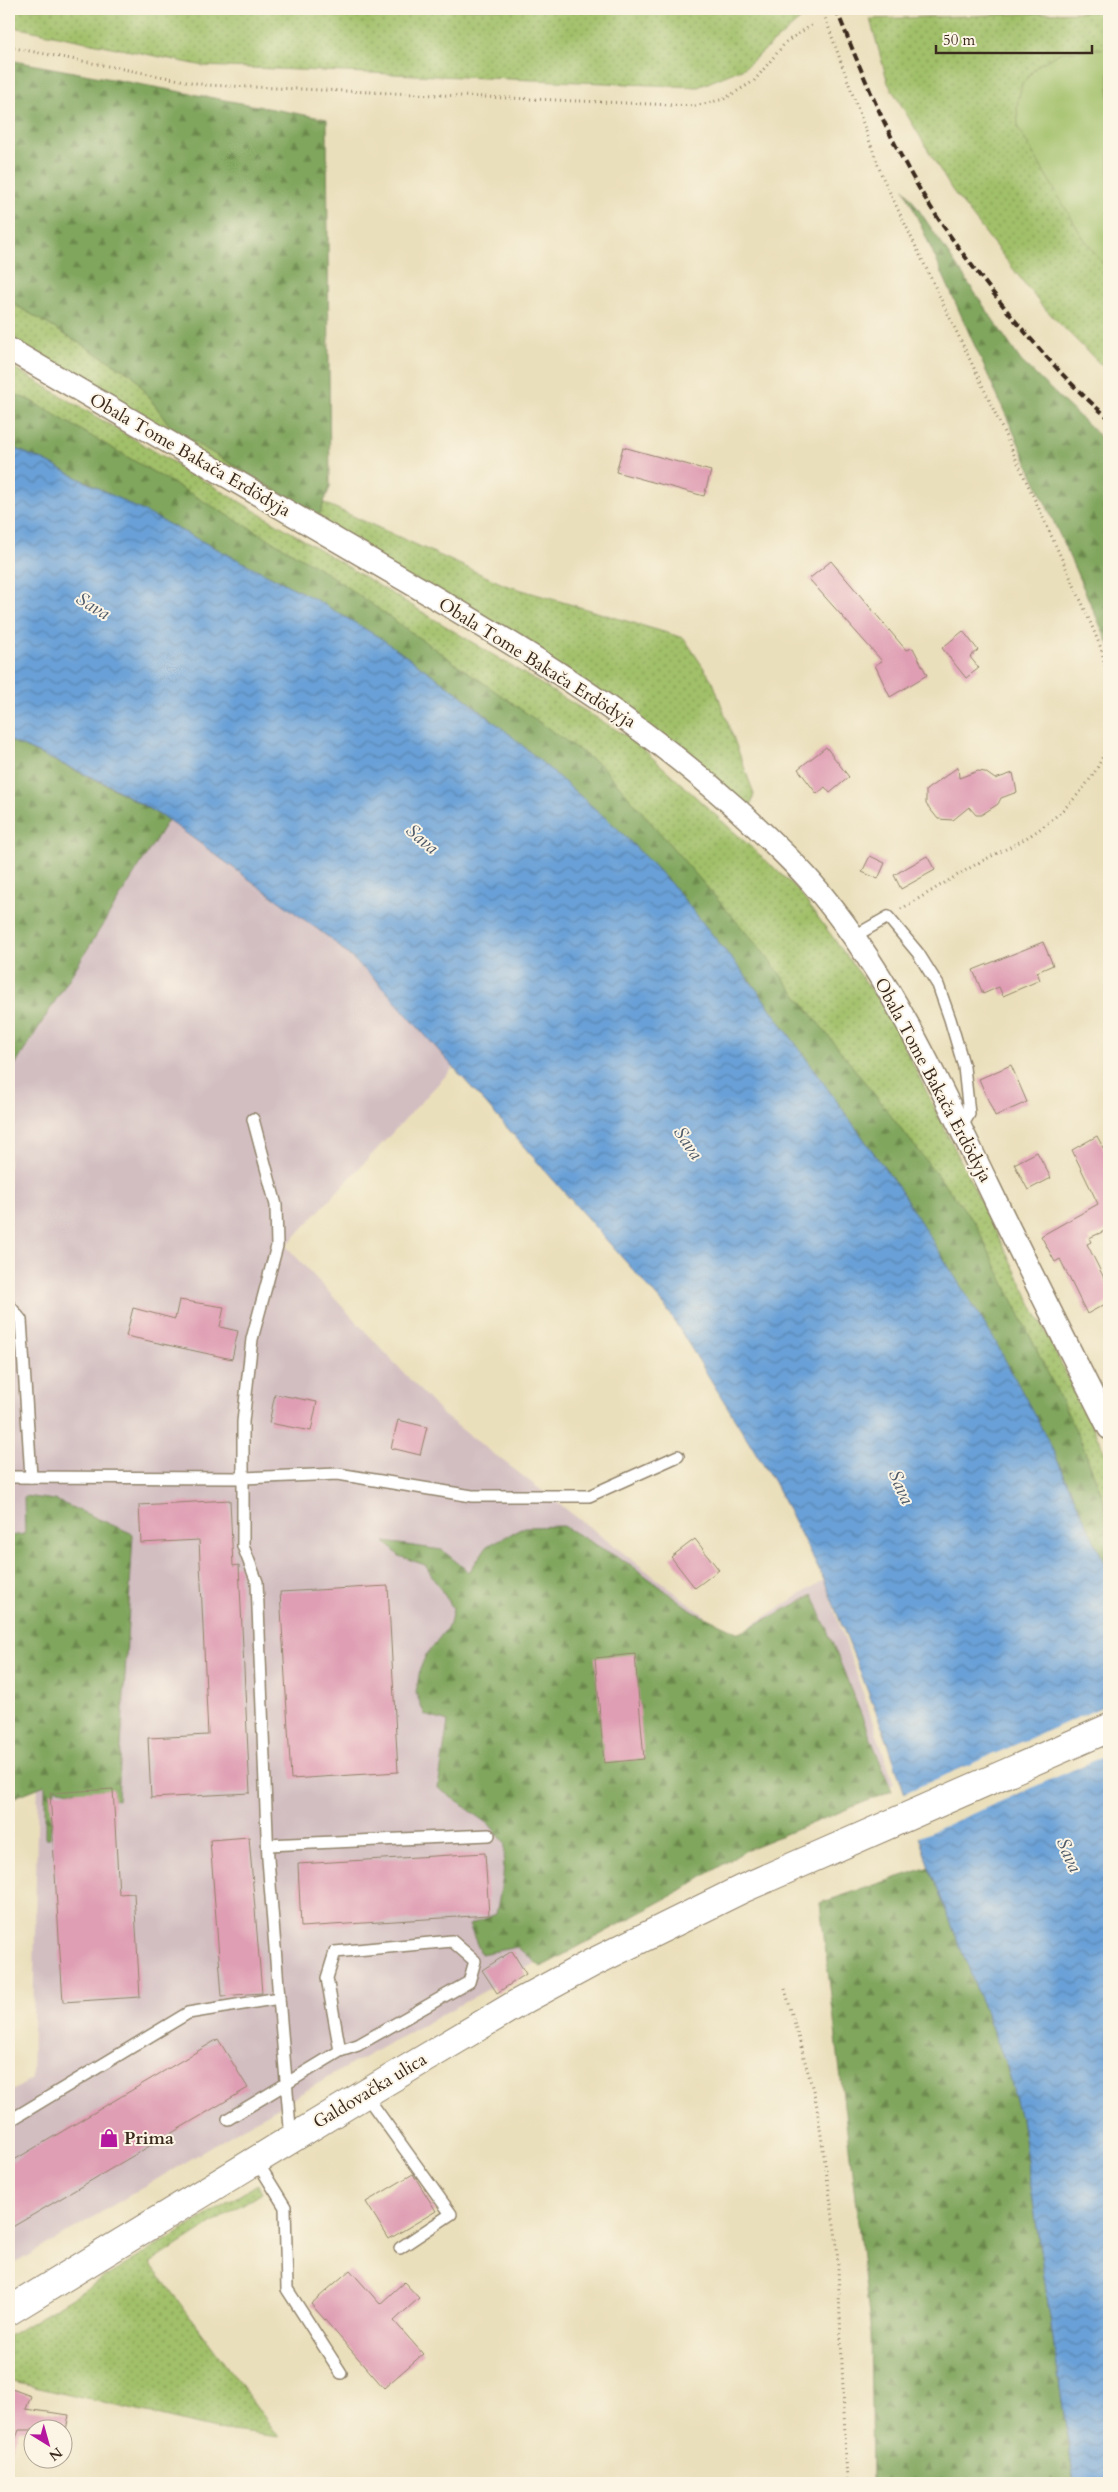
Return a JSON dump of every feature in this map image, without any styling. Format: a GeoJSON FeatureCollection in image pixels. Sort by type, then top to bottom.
{"type":"FeatureCollection","features":[{"type":"Feature","properties":{"kind":"main road","name":"Galdovačka ulica"},"geometry":{"type":"LineString","coordinates":[[9,2311],[365,2094],[518,2003],[592,1963],[742,1889],[1109,1728]]}},
{"type":"Feature","properties":{"kind":"street","name":"Obala Tome Bakača Erdödyja"},"geometry":{"type":"LineString","coordinates":[[9,349],[427,592],[604,701],[690,768],[766,836],[812,883],[853,937],[904,1018],[1109,1428]]}},
{"type":"Feature","properties":{"kind":"lane"},"geometry":{"type":"LineString","coordinates":[[853,937],[888,917],[918,953],[938,985],[964,1067],[969,1114],[961,1129]]}},
{"type":"Feature","properties":{"kind":"lane"},"geometry":{"type":"LineString","coordinates":[[253,1120],[276,1205],[277,1246],[252,1339],[243,1422],[243,1546],[257,1582],[268,1845],[278,1998],[291,2139]]}},
{"type":"Feature","properties":{"kind":"lane"},"geometry":{"type":"LineString","coordinates":[[9,1305],[21,1320],[31,1477]]}},
{"type":"Feature","properties":{"kind":"lane"},"geometry":{"type":"LineString","coordinates":[[9,1477],[243,1478],[338,1474],[472,1496],[589,1496],[678,1456]]}},
{"type":"Feature","properties":{"kind":"lane"},"geometry":{"type":"LineString","coordinates":[[268,1845],[489,1835]]}},
{"type":"Feature","properties":{"kind":"lane"},"geometry":{"type":"LineString","coordinates":[[228,2119],[340,2051],[358,2045],[468,1982],[475,1961],[452,1941],[335,1952],[327,1978],[340,2051]]}},
{"type":"Feature","properties":{"kind":"lane"},"geometry":{"type":"LineString","coordinates":[[9,2121],[188,2012],[278,1998]]}},
{"type":"Feature","properties":{"kind":"lane"},"geometry":{"type":"LineString","coordinates":[[365,2094],[451,2214],[400,2248]]}},
{"type":"Feature","properties":{"kind":"lane"},"geometry":{"type":"LineString","coordinates":[[256,2160],[285,2207],[287,2289],[341,2373]]}},
{"type":"Feature","properties":{"kind":"path"},"geometry":{"type":"LineString","coordinates":[[822,9],[882,176],[984,389],[1083,605],[1101,648],[1109,683]]}},
{"type":"Feature","properties":{"kind":"path"},"geometry":{"type":"LineString","coordinates":[[9,47],[206,84],[695,106],[724,99],[754,81],[786,42],[813,24]]}},
{"type":"Feature","properties":{"kind":"path"},"geometry":{"type":"LineString","coordinates":[[888,917],[974,865],[1023,840],[1059,812],[1088,782],[1102,762],[1109,743],[1109,731]]}},
{"type":"Feature","properties":{"kind":"path"},"geometry":{"type":"LineString","coordinates":[[785,1989],[816,2102],[837,2245],[847,2483]]}},
{"type":"Feature","properties":{"kind":"shaded area"},"geometry":{"type":"Polygon","coordinates":[[[168,820],[331,939],[378,982],[454,1067],[286,1246],[443,1415],[733,1637],[824,1580],[894,1784],[725,1859],[339,2071],[9,2267],[9,2093],[32,2079],[42,1576],[9,1574],[9,1075],[168,820]]]}},
{"type":"Feature","properties":{"kind":"green space"},"geometry":{"type":"Polygon","coordinates":[[[9,9],[809,9],[810,11],[744,68],[698,87],[204,66],[9,26],[9,9]]]}},
{"type":"Feature","properties":{"kind":"green space"},"geometry":{"type":"Polygon","coordinates":[[[1109,11],[1109,373],[1042,306],[952,190],[888,83],[870,19],[1109,11]]]}},
{"type":"Feature","properties":{"kind":"green space"},"geometry":{"type":"Polygon","coordinates":[[[1109,48],[1109,272],[1082,236],[1018,128],[1017,105],[1022,84],[1037,66],[1061,52],[1109,48]]]}},
{"type":"Feature","properties":{"kind":"green space"},"geometry":{"type":"Polygon","coordinates":[[[9,60],[327,119],[330,487],[319,515],[173,430],[133,375],[9,301],[9,60]]]}},
{"type":"Feature","properties":{"kind":"green space"},"geometry":{"type":"Polygon","coordinates":[[[904,188],[1021,361],[1109,445],[1109,645],[904,188]]]}},
{"type":"Feature","properties":{"kind":"green space"},"geometry":{"type":"Polygon","coordinates":[[[9,301],[133,375],[173,430],[319,515],[324,503],[505,585],[684,638],[713,682],[754,794],[748,816],[636,719],[9,342],[9,301]]]}},
{"type":"Feature","properties":{"kind":"green space"},"geometry":{"type":"Polygon","coordinates":[[[9,365],[289,531],[633,740],[797,889],[885,1008],[1109,1460],[1109,1514],[1080,1439],[31,401],[9,392],[9,365]]]}},
{"type":"Feature","properties":{"kind":"green space"},"geometry":{"type":"Polygon","coordinates":[[[9,392],[31,401],[324,571],[603,767],[762,951],[975,1223],[1080,1439],[1109,1514],[1109,1573],[1048,1440],[901,1191],[757,990],[673,886],[617,828],[508,733],[458,693],[382,639],[313,598],[45,461],[9,446],[9,392]]]}},
{"type":"Feature","properties":{"kind":"green space"},"geometry":{"type":"Polygon","coordinates":[[[9,740],[109,786],[168,820],[9,1075],[9,740]]]}},
{"type":"Feature","properties":{"kind":"green space"},"geometry":{"type":"Polygon","coordinates":[[[24,1496],[55,1500],[133,1534],[118,1800],[55,1788],[50,1838],[45,1838],[45,1785],[15,1797],[9,1797],[9,1536],[25,1534],[24,1496]]]}},
{"type":"Feature","properties":{"kind":"green space"},"geometry":{"type":"Polygon","coordinates":[[[563,1526],[631,1565],[694,1612],[739,1633],[813,1595],[892,1791],[748,1849],[673,1895],[541,1967],[517,1947],[481,1954],[469,1925],[496,1914],[503,1877],[505,1843],[489,1824],[438,1788],[448,1722],[425,1715],[416,1693],[420,1669],[426,1655],[450,1624],[453,1608],[425,1565],[399,1556],[385,1542],[442,1550],[469,1572],[487,1546],[525,1527],[563,1526]]]}},
{"type":"Feature","properties":{"kind":"green space"},"geometry":{"type":"Polygon","coordinates":[[[929,1867],[1007,2067],[1021,2118],[1074,2483],[872,2483],[870,2324],[820,1903],[929,1867]]]}},
{"type":"Feature","properties":{"kind":"green space"},"geometry":{"type":"Polygon","coordinates":[[[258,2184],[262,2192],[150,2263],[279,2437],[216,2429],[9,2381],[9,2336],[258,2184]]]}},
{"type":"Feature","properties":{"kind":"water","name":"Sava"},"geometry":{"type":"Polygon","coordinates":[[[9,446],[45,461],[313,598],[382,639],[458,693],[508,733],[617,828],[673,886],[757,990],[901,1191],[994,1339],[1048,1440],[1109,1573],[1109,2483],[1074,2483],[1021,2118],[1007,2067],[929,1867],[887,1740],[824,1580],[774,1482],[665,1306],[378,982],[331,939],[168,820],[109,785],[9,740],[9,446]]]}},
{"type":"Feature","properties":{"kind":"pier"},"geometry":{"type":"Polygon","coordinates":[[[1109,1704],[1109,1754],[917,1838],[902,1794],[1109,1704]]]}},
{"type":"Feature","properties":{"kind":"building"},"geometry":{"type":"Polygon","coordinates":[[[623,447],[711,471],[704,496],[616,472],[623,447]]]}},
{"type":"Feature","properties":{"kind":"building"},"geometry":{"type":"Polygon","coordinates":[[[831,561],[906,650],[913,648],[927,675],[890,697],[875,665],[882,661],[809,579],[831,561]]]}},
{"type":"Feature","properties":{"kind":"building"},"geometry":{"type":"Polygon","coordinates":[[[963,631],[978,650],[970,657],[979,668],[966,678],[942,648],[963,631]]]}},
{"type":"Feature","properties":{"kind":"building"},"geometry":{"type":"Polygon","coordinates":[[[826,747],[849,777],[830,793],[825,787],[817,794],[798,769],[826,747]]]}},
{"type":"Feature","properties":{"kind":"building"},"geometry":{"type":"Polygon","coordinates":[[[958,767],[959,778],[978,771],[985,772],[995,779],[1013,773],[1017,792],[1001,798],[998,804],[981,815],[976,815],[969,807],[953,820],[938,819],[926,804],[926,790],[958,767]]]}},
{"type":"Feature","properties":{"kind":"building"},"geometry":{"type":"Polygon","coordinates":[[[870,856],[885,863],[878,879],[862,872],[870,856]]]}},
{"type":"Feature","properties":{"kind":"building"},"geometry":{"type":"Polygon","coordinates":[[[927,856],[935,870],[901,889],[894,875],[927,856]]]}},
{"type":"Feature","properties":{"kind":"building"},"geometry":{"type":"Polygon","coordinates":[[[1043,942],[1053,965],[1037,972],[1040,980],[1003,996],[999,987],[983,994],[973,970],[1043,942]]]}},
{"type":"Feature","properties":{"kind":"building"},"geometry":{"type":"Polygon","coordinates":[[[1011,1065],[1027,1102],[995,1116],[979,1079],[1011,1065]]]}},
{"type":"Feature","properties":{"kind":"building"},"geometry":{"type":"Polygon","coordinates":[[[1097,1136],[1109,1159],[1109,1229],[1089,1238],[1091,1242],[1087,1244],[1109,1288],[1109,1302],[1087,1314],[1060,1259],[1055,1262],[1041,1236],[1098,1204],[1072,1150],[1097,1136]]]}},
{"type":"Feature","properties":{"kind":"building"},"geometry":{"type":"Polygon","coordinates":[[[1037,1152],[1051,1178],[1028,1190],[1014,1164],[1037,1152]]]}},
{"type":"Feature","properties":{"kind":"building"},"geometry":{"type":"Polygon","coordinates":[[[179,1300],[224,1307],[220,1327],[238,1331],[232,1359],[126,1336],[133,1308],[175,1319],[179,1300]]]}},
{"type":"Feature","properties":{"kind":"building"},"geometry":{"type":"Polygon","coordinates":[[[275,1394],[317,1402],[311,1431],[269,1423],[275,1394]]]}},
{"type":"Feature","properties":{"kind":"building"},"geometry":{"type":"Polygon","coordinates":[[[398,1420],[427,1427],[420,1455],[391,1448],[398,1420]]]}},
{"type":"Feature","properties":{"kind":"building"},"geometry":{"type":"Polygon","coordinates":[[[230,1500],[233,1566],[239,1565],[250,1793],[151,1798],[148,1738],[208,1735],[199,1540],[141,1543],[139,1505],[230,1500]]]}},
{"type":"Feature","properties":{"kind":"building"},"geometry":{"type":"Polygon","coordinates":[[[695,1539],[719,1570],[695,1588],[671,1557],[695,1539]]]}},
{"type":"Feature","properties":{"kind":"building"},"geometry":{"type":"Polygon","coordinates":[[[388,1586],[398,1772],[291,1779],[280,1592],[388,1586]]]}},
{"type":"Feature","properties":{"kind":"building"},"geometry":{"type":"Polygon","coordinates":[[[635,1654],[644,1759],[604,1763],[595,1658],[635,1654]]]}},
{"type":"Feature","properties":{"kind":"building"},"geometry":{"type":"Polygon","coordinates":[[[113,1789],[119,1894],[134,1893],[140,1997],[63,2002],[50,1793],[113,1789]]]}},
{"type":"Feature","properties":{"kind":"building"},"geometry":{"type":"Polygon","coordinates":[[[249,1837],[262,1993],[222,1996],[210,1840],[249,1837]]]}},
{"type":"Feature","properties":{"kind":"building"},"geometry":{"type":"Polygon","coordinates":[[[485,1853],[489,1915],[301,1927],[298,1864],[485,1853]]]}},
{"type":"Feature","properties":{"kind":"building"},"geometry":{"type":"Polygon","coordinates":[[[512,1951],[526,1974],[497,1993],[482,1970],[512,1951]]]}},
{"type":"Feature","properties":{"kind":"building","name":"Prima"},"geometry":{"type":"Polygon","coordinates":[[[218,2039],[248,2088],[9,2229],[9,2163],[218,2039]]]}},
{"type":"Feature","properties":{"kind":"building"},"geometry":{"type":"Polygon","coordinates":[[[413,2174],[436,2211],[389,2239],[366,2202],[413,2174]]]}},
{"type":"Feature","properties":{"kind":"building"},"geometry":{"type":"Polygon","coordinates":[[[350,2270],[380,2304],[404,2282],[419,2298],[394,2321],[423,2354],[384,2388],[311,2304],[350,2270]]]}},
{"type":"Feature","properties":{"kind":"building"},"geometry":{"type":"Polygon","coordinates":[[[9,2388],[31,2396],[26,2409],[69,2415],[68,2420],[22,2420],[22,2430],[19,2430],[11,2451],[9,2450],[9,2388]]]}},
{"type":"Feature","properties":{"kind":"railway"},"geometry":{"type":"LineString","coordinates":[[836,9],[895,145],[940,222],[975,270],[1046,357],[1070,383],[1109,418]]}},
{"type":"Feature","properties":{"kind":"place","name":"Prima"},"geometry":{"type":"Point","coordinates":[109,2138]}}]}
